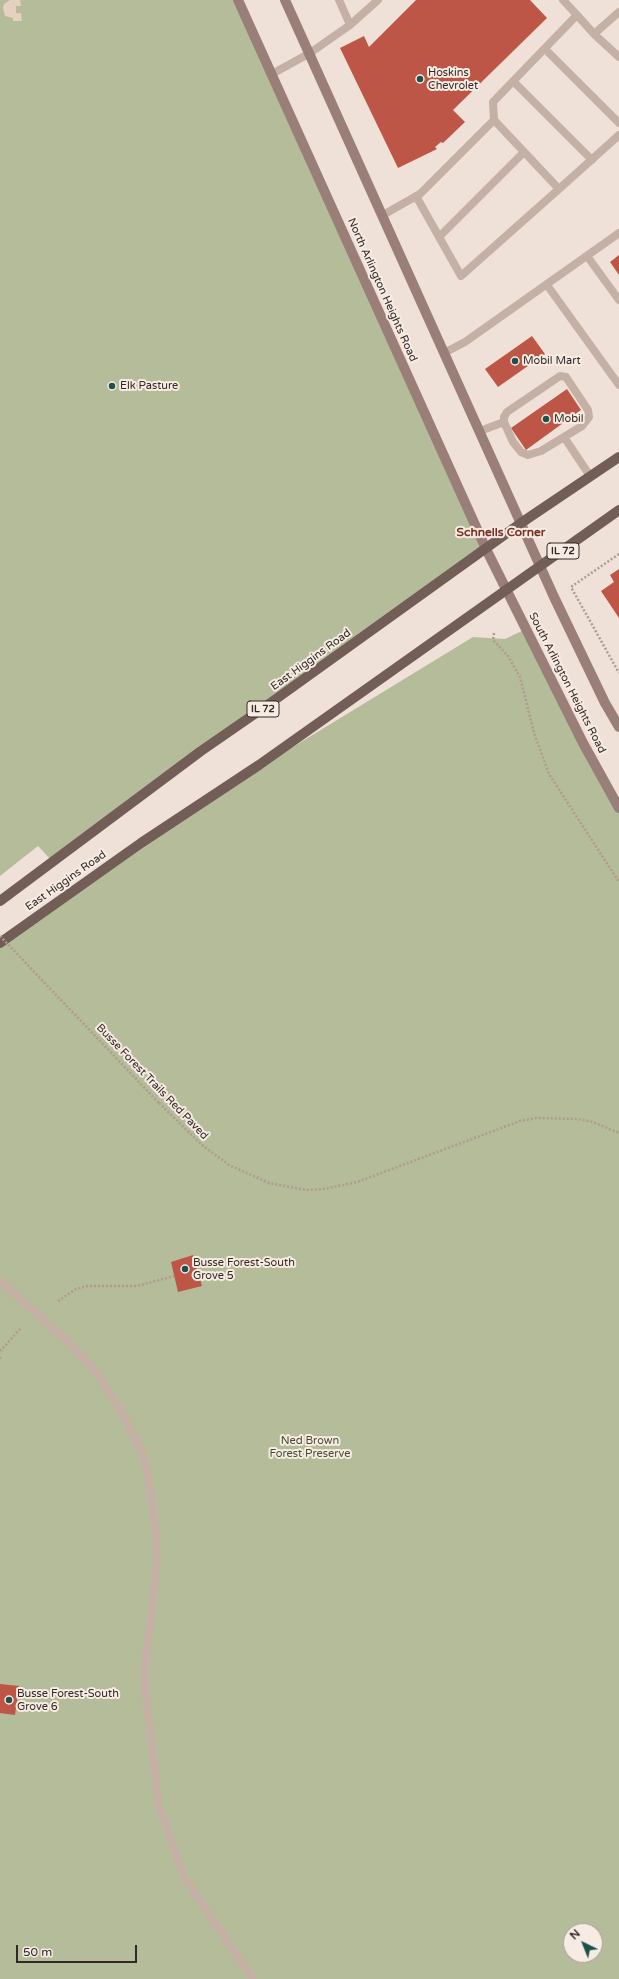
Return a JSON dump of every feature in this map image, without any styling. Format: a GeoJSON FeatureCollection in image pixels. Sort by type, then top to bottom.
{"type":"FeatureCollection","features":[{"type":"Feature","properties":{"kind":"main road","name":"North Arlington Heights Road"},"geometry":{"type":"LineString","coordinates":[[238,0],[486,549],[506,590]]}},
{"type":"Feature","properties":{"kind":"main road"},"geometry":{"type":"LineString","coordinates":[[285,0],[521,523],[605,703],[619,727]]}},
{"type":"Feature","properties":{"kind":"main road","name":"East Higgins Road"},"geometry":{"type":"LineString","coordinates":[[0,901],[201,751],[521,523],[619,457]]}},
{"type":"Feature","properties":{"kind":"main road","name":"East Higgins Road"},"geometry":{"type":"LineString","coordinates":[[0,943],[141,843],[259,765],[619,510]]}},
{"type":"Feature","properties":{"kind":"main road","name":"South Arlington Heights Road"},"geometry":{"type":"LineString","coordinates":[[506,590],[583,743],[619,808]]}},
{"type":"Feature","properties":{"kind":"lane"},"geometry":{"type":"LineString","coordinates":[[339,0],[350,25]]}},
{"type":"Feature","properties":{"kind":"lane"},"geometry":{"type":"LineString","coordinates":[[272,74],[310,53],[350,25],[378,0]]}},
{"type":"Feature","properties":{"kind":"lane"},"geometry":{"type":"LineString","coordinates":[[563,0],[594,34],[619,58]]}},
{"type":"Feature","properties":{"kind":"lane"},"geometry":{"type":"LineString","coordinates":[[594,34],[619,12]]}},
{"type":"Feature","properties":{"kind":"lane"},"geometry":{"type":"LineString","coordinates":[[559,190],[494,120],[493,102],[577,15]]}},
{"type":"Feature","properties":{"kind":"lane"},"geometry":{"type":"LineString","coordinates":[[545,49],[619,123]]}},
{"type":"Feature","properties":{"kind":"lane"},"geometry":{"type":"LineString","coordinates":[[514,81],[592,160]]}},
{"type":"Feature","properties":{"kind":"lane"},"geometry":{"type":"LineString","coordinates":[[383,215],[420,194],[494,120]]}},
{"type":"Feature","properties":{"kind":"lane"},"geometry":{"type":"LineString","coordinates":[[416,196],[461,276],[619,135]]}},
{"type":"Feature","properties":{"kind":"lane"},"geometry":{"type":"LineString","coordinates":[[439,237],[524,152]]}},
{"type":"Feature","properties":{"kind":"lane"},"geometry":{"type":"LineString","coordinates":[[444,353],[465,342],[619,234]]}},
{"type":"Feature","properties":{"kind":"lane"},"geometry":{"type":"LineString","coordinates":[[586,256],[619,300]]}},
{"type":"Feature","properties":{"kind":"lane"},"geometry":{"type":"LineString","coordinates":[[547,285],[619,385]]}},
{"type":"Feature","properties":{"kind":"lane"},"geometry":{"type":"LineString","coordinates":[[560,376],[566,377],[588,410],[589,417],[582,426],[564,437],[542,451],[528,455],[521,452],[513,442],[504,422],[507,412],[560,376]]}},
{"type":"Feature","properties":{"kind":"lane"},"geometry":{"type":"LineString","coordinates":[[480,432],[504,422]]}},
{"type":"Feature","properties":{"kind":"lane"},"geometry":{"type":"LineString","coordinates":[[564,437],[590,476]]}},
{"type":"Feature","properties":{"kind":"lane"},"geometry":{"type":"LineString","coordinates":[[0,1281],[67,1341],[98,1374],[116,1403],[136,1441],[147,1469],[155,1525],[157,1562],[144,1677],[159,1806],[184,1877],[252,1979]]}},
{"type":"Feature","properties":{"kind":"path"},"geometry":{"type":"LineString","coordinates":[[619,554],[571,587],[619,673]]}},
{"type":"Feature","properties":{"kind":"path"},"geometry":{"type":"LineString","coordinates":[[494,632],[493,640],[508,656],[520,677],[534,733],[549,774],[619,882]]}},
{"type":"Feature","properties":{"kind":"path","name":"Busse Forest Trails Red Paved"},"geometry":{"type":"LineString","coordinates":[[0,936],[202,1145],[229,1165],[269,1183],[306,1190],[324,1189],[357,1182],[520,1121],[536,1118],[585,1121],[619,1133]]}},
{"type":"Feature","properties":{"kind":"path"},"geometry":{"type":"LineString","coordinates":[[58,1301],[76,1289],[87,1286],[137,1286],[174,1276]]}},
{"type":"Feature","properties":{"kind":"path"},"geometry":{"type":"LineString","coordinates":[[0,1352],[21,1328]]}},
{"type":"Feature","properties":{"kind":"green space"},"geometry":{"type":"Polygon","coordinates":[[[0,0],[234,0],[486,549],[53,862],[38,846],[0,876],[0,0]]]}},
{"type":"Feature","properties":{"kind":"green space","name":"Ned Brown Forest Preserve"},"geometry":{"type":"Polygon","coordinates":[[[524,630],[619,808],[619,1979],[0,1979],[0,943],[206,800],[473,637],[505,639],[524,630]]]}},
{"type":"Feature","properties":{"kind":"shaded area"},"geometry":{"type":"Polygon","coordinates":[[[10,0],[20,0],[21,6],[16,6],[16,13],[21,13],[22,21],[13,21],[13,18],[5,16],[3,8],[4,4],[10,0]]]}},
{"type":"Feature","properties":{"kind":"building","name":"Hoskins Chevrolet"},"geometry":{"type":"Polygon","coordinates":[[[416,0],[530,0],[547,18],[453,110],[465,122],[443,143],[441,142],[435,147],[437,149],[398,168],[340,48],[364,36],[369,47],[416,0]]]}},
{"type":"Feature","properties":{"kind":"building"},"geometry":{"type":"Polygon","coordinates":[[[619,255],[619,275],[610,262],[619,255]]]}},
{"type":"Feature","properties":{"kind":"building","name":"Mobil Mart"},"geometry":{"type":"Polygon","coordinates":[[[532,336],[545,354],[498,387],[485,369],[532,336]]]}},
{"type":"Feature","properties":{"kind":"building","name":"Mobil"},"geometry":{"type":"Polygon","coordinates":[[[567,389],[581,410],[526,450],[511,428],[567,389]]]}},
{"type":"Feature","properties":{"kind":"building"},"geometry":{"type":"Polygon","coordinates":[[[619,569],[619,618],[601,591],[614,582],[610,575],[619,569]]]}},
{"type":"Feature","properties":{"kind":"building","name":"Busse Forest-South Grove 5"},"geometry":{"type":"Polygon","coordinates":[[[193,1255],[202,1286],[178,1292],[171,1262],[193,1255]]]}},
{"type":"Feature","properties":{"kind":"building","name":"Busse Forest-South Grove 6"},"geometry":{"type":"Polygon","coordinates":[[[0,1684],[19,1686],[15,1715],[0,1713],[0,1684]]]}},
{"type":"Feature","properties":{"kind":"place","name":"Hoskins Chevrolet"},"geometry":{"type":"Point","coordinates":[420,79]}},
{"type":"Feature","properties":{"kind":"place","name":"Mobil Mart"},"geometry":{"type":"Point","coordinates":[515,361]}},
{"type":"Feature","properties":{"kind":"place","name":"Elk Pasture"},"geometry":{"type":"Point","coordinates":[112,386]}},
{"type":"Feature","properties":{"kind":"place","name":"Mobil"},"geometry":{"type":"Point","coordinates":[546,419]}},
{"type":"Feature","properties":{"kind":"place","name":"Busse Forest-South Grove 5"},"geometry":{"type":"Point","coordinates":[185,1269]}},
{"type":"Feature","properties":{"kind":"place","name":"Busse Forest-South Grove 6"},"geometry":{"type":"Point","coordinates":[9,1700]}},
{"type":"Feature","properties":{"kind":"district","name":"Schnells Corner"},"geometry":{"type":"Point","coordinates":[501,533]}}]}
